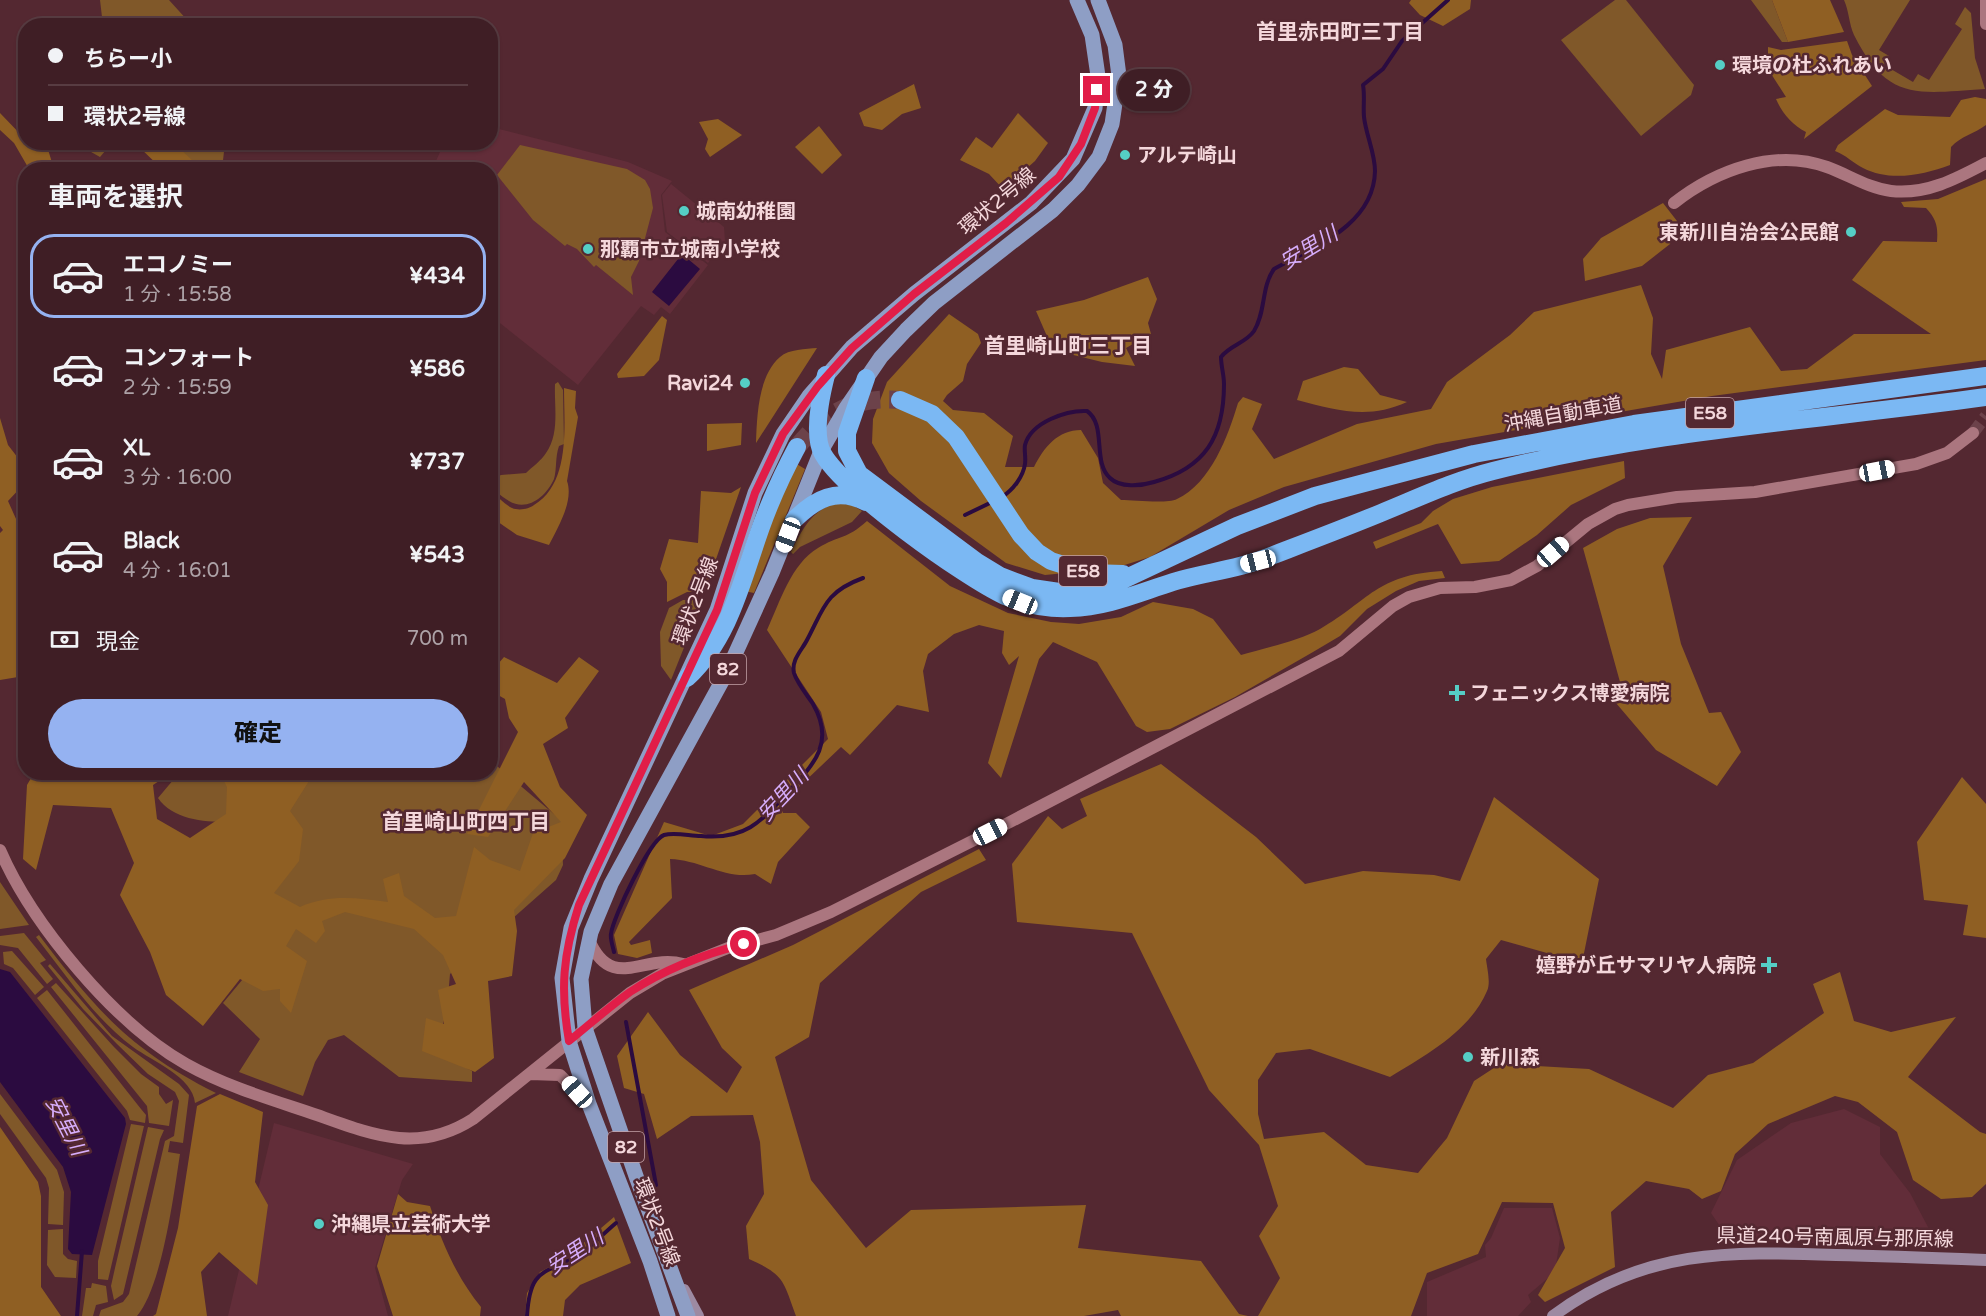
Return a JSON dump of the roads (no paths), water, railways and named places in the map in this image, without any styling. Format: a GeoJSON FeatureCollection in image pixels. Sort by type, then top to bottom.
{"type":"FeatureCollection","features":[{"type":"Feature","properties":{"kind":"highway"},"geometry":{"type":"LineString","coordinates":[[826,375],[819,408],[821,451],[832,466],[878,508]]}},
{"type":"Feature","properties":{"kind":"highway","name":"沖縄自動車道"},"geometry":{"type":"LineString","coordinates":[[1160,564],[1237,526],[1315,496],[1502,448],[1635,424],[1986,376]]}},
{"type":"Feature","properties":{"kind":"highway","name":"E58"},"geometry":{"type":"LineString","coordinates":[[867,378],[846,433],[847,451],[855,468],[870,484],[977,562],[1024,585],[1066,593],[1107,586],[1160,564]]}},
{"type":"Feature","properties":{"kind":"highway","name":"沖縄自動車道"},"geometry":{"type":"LineString","coordinates":[[878,508],[965,573],[1005,596],[1035,606],[1087,608],[1124,600],[1173,582],[1258,561],[1447,485],[1494,471],[1573,454],[1676,437],[1986,397]]}},
{"type":"Feature","properties":{"kind":"highway","name":"E58"},"geometry":{"type":"LineString","coordinates":[[900,400],[926,410],[961,443],[1022,535],[1037,552],[1052,561],[1089,573],[1110,576],[1160,564]]}},
{"type":"Feature","properties":{"kind":"highway"},"geometry":{"type":"LineString","coordinates":[[687,678],[705,661],[721,635],[741,589],[771,501],[797,447]]}},
{"type":"Feature","properties":{"kind":"highway"},"geometry":{"type":"LineString","coordinates":[[794,520],[815,501],[827,496],[848,495],[878,508]]}},
{"type":"Feature","properties":{"kind":"main road","name":"環状2号線"},"geometry":{"type":"LineString","coordinates":[[668,1316],[650,1261],[589,1104],[569,1041],[562,978],[572,928],[595,869],[687,678],[717,610],[764,470],[795,415],[826,375],[852,348],[914,294],[1031,202],[1073,159],[1095,108],[1098,76],[1092,35],[1077,0]]}},
{"type":"Feature","properties":{"kind":"main road","name":"環状2号線"},"geometry":{"type":"LineString","coordinates":[[688,1316],[637,1179],[585,1028],[581,979],[589,940],[611,884],[727,672],[794,520],[821,451],[867,378],[892,344],[916,320],[1053,210],[1078,185],[1098,157],[1112,124],[1119,76],[1115,45],[1098,0]]}},
{"type":"Feature","properties":{"kind":"main road","name":"県道240号南風原与那原線"},"geometry":{"type":"LineString","coordinates":[[1553,1316],[1583,1296],[1646,1268],[1710,1254],[1779,1253],[1986,1260]]}},
{"type":"Feature","properties":{"kind":"main road"},"geometry":{"type":"LineString","coordinates":[[670,1265],[698,1316]]}},
{"type":"Feature","properties":{"kind":"street"},"geometry":{"type":"LineString","coordinates":[[1986,0],[1986,24]]}},
{"type":"Feature","properties":{"kind":"street"},"geometry":{"type":"LineString","coordinates":[[1674,203],[1712,178],[1731,170],[1781,160],[1818,164],[1875,188],[1909,191],[1932,188],[1954,180],[1986,163]]}},
{"type":"Feature","properties":{"kind":"street"},"geometry":{"type":"LineString","coordinates":[[0,850],[20,890],[32,908],[110,1004],[163,1050],[211,1077],[372,1135],[401,1140],[434,1137],[461,1127],[630,993],[683,964],[776,935],[831,912],[1339,651],[1393,606],[1409,597],[1440,588],[1475,587],[1511,580],[1537,566],[1588,524],[1615,509],[1658,500],[1755,492],[1916,464],[1947,453],[1973,433]]}},
{"type":"Feature","properties":{"kind":"street"},"geometry":{"type":"LineString","coordinates":[[589,940],[602,962],[611,968],[640,967],[669,960],[683,964]]}},
{"type":"Feature","properties":{"kind":"street"},"geometry":{"type":"LineString","coordinates":[[530,1074],[560,1075],[589,1104]]}},
{"type":"Feature","properties":{"kind":"water"},"geometry":{"type":"Polygon","coordinates":[[[682,254],[700,269],[669,306],[652,292],[682,254]]]}},
{"type":"Feature","properties":{"kind":"water"},"geometry":{"type":"Polygon","coordinates":[[[0,969],[10,972],[125,1118],[126,1124],[92,1255],[72,1254],[68,1249],[71,1192],[63,1167],[0,1082],[0,969]]]}},
{"type":"Feature","properties":{"kind":"waterway","name":"安里川"},"geometry":{"type":"LineString","coordinates":[[1002,497],[1014,487],[1022,474],[1025,464],[1025,445],[1034,430],[1060,415],[1079,411],[1087,411],[1093,417],[1102,463],[1105,471],[1114,481],[1125,485],[1154,482],[1172,476],[1199,459],[1208,448],[1220,420],[1224,384],[1221,357],[1254,331],[1258,324],[1267,284],[1274,269],[1339,232],[1353,220],[1364,206],[1372,190],[1375,164],[1364,117],[1363,85],[1383,69],[1402,41],[1448,0]]}},
{"type":"Feature","properties":{"kind":"waterway","name":"安里川"},"geometry":{"type":"LineString","coordinates":[[965,515],[992,502]]}},
{"type":"Feature","properties":{"kind":"waterway","name":"安里川"},"geometry":{"type":"LineString","coordinates":[[614,952],[611,934],[618,912],[633,880],[658,840],[668,834],[716,837],[741,832],[751,827],[779,802],[814,761],[822,741],[822,730],[813,704],[795,677],[794,664],[827,602],[841,589],[863,578]]}},
{"type":"Feature","properties":{"kind":"waterway","name":"安里川"},"geometry":{"type":"LineString","coordinates":[[626,1022],[656,1185]]}},
{"type":"Feature","properties":{"kind":"waterway","name":"安里川"},"geometry":{"type":"LineString","coordinates":[[527,1316],[532,1288],[541,1274],[580,1254],[616,1223]]}},
{"type":"Feature","properties":{"kind":"waterway","name":"安里川"},"geometry":{"type":"LineString","coordinates":[[77,1316],[82,1251]]}},
{"type":"Feature","properties":{"kind":"tunnel"},"geometry":{"type":"LineString","coordinates":[[797,447],[818,425],[842,409],[868,401],[900,400]]}},
{"type":"Feature","properties":{"kind":"tunnel"},"geometry":{"type":"LineString","coordinates":[[1973,433],[1986,416]]}},
{"type":"Feature","properties":{"kind":"place","name":"環境の杜ふれあい"},"geometry":{"type":"Point","coordinates":[1720,65]}},
{"type":"Feature","properties":{"kind":"place","name":"アルテ崎山"},"geometry":{"type":"Point","coordinates":[1125,155]}},
{"type":"Feature","properties":{"kind":"place","name":"城南幼稚園"},"geometry":{"type":"Point","coordinates":[684,211]}},
{"type":"Feature","properties":{"kind":"place","name":"東新川自治会公民館"},"geometry":{"type":"Point","coordinates":[1851,232]}},
{"type":"Feature","properties":{"kind":"place","name":"那覇市立城南小学校"},"geometry":{"type":"Point","coordinates":[588,249]}},
{"type":"Feature","properties":{"kind":"place","name":"Ravi24"},"geometry":{"type":"Point","coordinates":[745,383]}},
{"type":"Feature","properties":{"kind":"place","name":"フェニックス博愛病院"},"geometry":{"type":"Point","coordinates":[1457,693]}},
{"type":"Feature","properties":{"kind":"place","name":"嬉野が丘サマリヤ人病院"},"geometry":{"type":"Point","coordinates":[1769,965]}},
{"type":"Feature","properties":{"kind":"place","name":"新川森"},"geometry":{"type":"Point","coordinates":[1468,1057]}},
{"type":"Feature","properties":{"kind":"place","name":"沖縄県立芸術大学"},"geometry":{"type":"Point","coordinates":[319,1224]}},
{"type":"Feature","properties":{"kind":"district","name":"首里赤田町三丁目"},"geometry":{"type":"Point","coordinates":[1340,32]}},
{"type":"Feature","properties":{"kind":"district","name":"首里崎山町三丁目"},"geometry":{"type":"Point","coordinates":[1068,346]}},
{"type":"Feature","properties":{"kind":"district","name":"首里崎山町四丁目"},"geometry":{"type":"Point","coordinates":[466,822]}}]}
